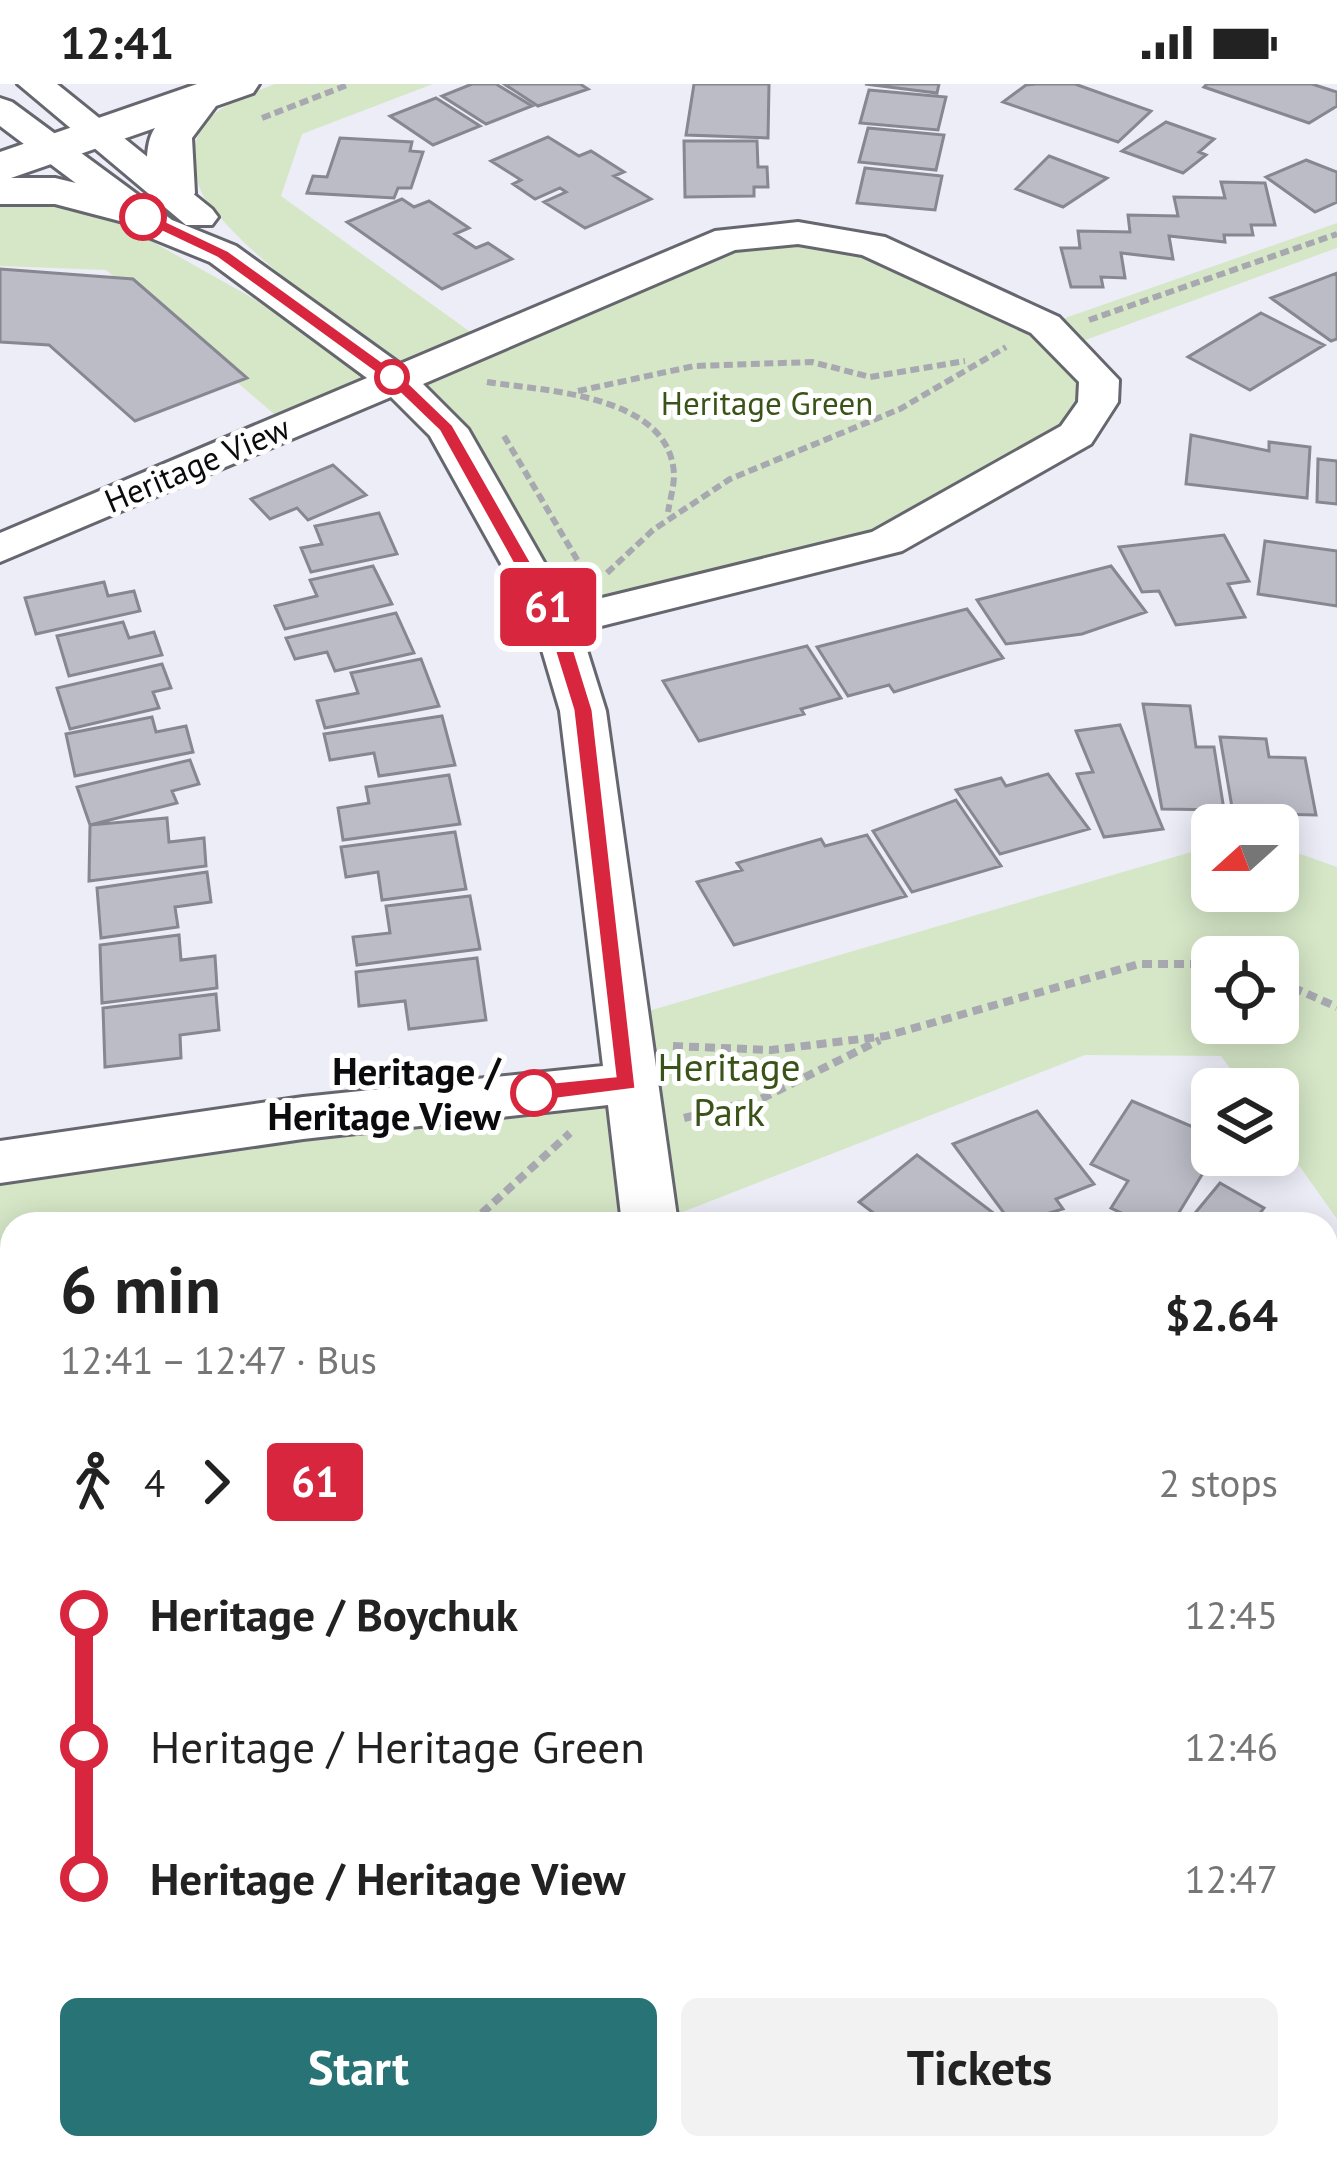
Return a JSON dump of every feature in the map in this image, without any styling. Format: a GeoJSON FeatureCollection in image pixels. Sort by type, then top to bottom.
{"type":"FeatureCollection","features":[{"type":"Feature","properties":{"kind":"main road"},"geometry":{"type":"LineString","coordinates":[[0,167],[38,121],[135,84]]}},
{"type":"Feature","properties":{"kind":"main road"},"geometry":{"type":"LineString","coordinates":[[38,121],[230,101]]}},
{"type":"Feature","properties":{"kind":"main road"},"geometry":{"type":"LineString","coordinates":[[0,191],[55,191],[154,202],[178,119],[230,101]]}},
{"type":"Feature","properties":{"kind":"street"},"geometry":{"type":"LineString","coordinates":[[38,121],[154,202],[160,228],[223,254],[395,379],[446,428],[556,623],[583,710],[648,1212]]}},
{"type":"Feature","properties":{"kind":"street"},"geometry":{"type":"LineString","coordinates":[[395,379],[728,239],[798,233],[872,245],[1054,332],[1099,380],[1098,403],[1076,435],[886,542],[556,623]]}},
{"type":"Feature","properties":{"kind":"street","name":"Heritage View"},"geometry":{"type":"LineString","coordinates":[[0,549],[395,379]]}},
{"type":"Feature","properties":{"kind":"street"},"geometry":{"type":"LineString","coordinates":[[0,1162],[626,1064]]}},
{"type":"Feature","properties":{"kind":"path"},"geometry":{"type":"LineString","coordinates":[[230,101],[350,84]]}},
{"type":"Feature","properties":{"kind":"path"},"geometry":{"type":"LineString","coordinates":[[578,391],[694,366],[812,362],[870,377],[967,361],[1337,234]]}},
{"type":"Feature","properties":{"kind":"path"},"geometry":{"type":"LineString","coordinates":[[594,587],[668,513],[759,464],[910,404],[967,361]]}},
{"type":"Feature","properties":{"kind":"path"},"geometry":{"type":"LineString","coordinates":[[477,380],[578,391],[628,412],[669,449],[679,478],[668,513]]}},
{"type":"Feature","properties":{"kind":"path"},"geometry":{"type":"LineString","coordinates":[[626,1064],[886,1036],[1139,964],[1191,964]]}},
{"type":"Feature","properties":{"kind":"path"},"geometry":{"type":"LineString","coordinates":[[1299,990],[1337,1006]]}},
{"type":"Feature","properties":{"kind":"green space","name":"Heritage Green"},"geometry":{"type":"Polygon","coordinates":[[[275,84],[433,84],[302,134],[281,196],[483,341],[728,239],[845,239],[1045,325],[1337,223],[1337,248],[1072,345],[1098,402],[887,542],[560,619],[395,379],[287,425],[106,270],[0,266],[0,191],[94,198],[153,242],[389,375],[228,226],[200,188],[194,150],[205,124],[232,102],[275,84]]]}},
{"type":"Feature","properties":{"kind":"green space","name":"Heritage Park"},"geometry":{"type":"Polygon","coordinates":[[[1191,852],[1191,912],[1299,912],[1299,853],[1337,867],[1337,1212],[1332,1212],[1299,1166],[1299,1068],[1230,1068],[1221,1056],[1085,1055],[683,1212],[0,1212],[0,1163],[627,1083],[621,1019],[1191,852]]]}},
{"type":"Feature","properties":{"kind":"building"},"geometry":{"type":"Polygon","coordinates":[[[472,84],[496,84],[532,106],[486,124],[442,96],[472,84]]]}},
{"type":"Feature","properties":{"kind":"building"},"geometry":{"type":"Polygon","coordinates":[[[504,84],[580,84],[588,89],[538,106],[504,84]]]}},
{"type":"Feature","properties":{"kind":"building"},"geometry":{"type":"Polygon","coordinates":[[[694,84],[769,84],[768,138],[686,135],[694,84]]]}},
{"type":"Feature","properties":{"kind":"building"},"geometry":{"type":"Polygon","coordinates":[[[865,84],[939,84],[937,93],[865,84]]]}},
{"type":"Feature","properties":{"kind":"building"},"geometry":{"type":"Polygon","coordinates":[[[1075,84],[1151,111],[1118,142],[1003,102],[1026,85],[1075,84]]]}},
{"type":"Feature","properties":{"kind":"building"},"geometry":{"type":"Polygon","coordinates":[[[1312,84],[1337,92],[1337,106],[1309,123],[1204,87],[1312,84]]]}},
{"type":"Feature","properties":{"kind":"building"},"geometry":{"type":"Polygon","coordinates":[[[869,90],[946,97],[938,130],[860,123],[869,90]]]}},
{"type":"Feature","properties":{"kind":"building"},"geometry":{"type":"Polygon","coordinates":[[[436,98],[480,126],[433,145],[390,116],[436,98]]]}},
{"type":"Feature","properties":{"kind":"building"},"geometry":{"type":"Polygon","coordinates":[[[1166,122],[1214,139],[1199,152],[1206,155],[1183,173],[1122,151],[1166,122]]]}},
{"type":"Feature","properties":{"kind":"building"},"geometry":{"type":"Polygon","coordinates":[[[868,128],[944,135],[936,170],[859,162],[868,128]]]}},
{"type":"Feature","properties":{"kind":"building"},"geometry":{"type":"Polygon","coordinates":[[[548,137],[579,156],[591,151],[624,172],[614,176],[651,199],[585,228],[544,202],[566,192],[560,188],[535,199],[513,184],[521,180],[491,161],[548,137]]]}},
{"type":"Feature","properties":{"kind":"building"},"geometry":{"type":"Polygon","coordinates":[[[340,138],[412,142],[410,151],[423,152],[411,188],[398,188],[394,198],[307,193],[313,176],[327,177],[340,138]]]}},
{"type":"Feature","properties":{"kind":"building"},"geometry":{"type":"Polygon","coordinates":[[[684,141],[757,141],[758,167],[767,167],[768,187],[754,187],[754,196],[685,197],[684,141]]]}},
{"type":"Feature","properties":{"kind":"building"},"geometry":{"type":"Polygon","coordinates":[[[1049,156],[1107,178],[1063,207],[1016,189],[1049,156]]]}},
{"type":"Feature","properties":{"kind":"building"},"geometry":{"type":"Polygon","coordinates":[[[1306,160],[1337,172],[1337,202],[1315,212],[1266,177],[1306,160]]]}},
{"type":"Feature","properties":{"kind":"building"},"geometry":{"type":"Polygon","coordinates":[[[865,168],[942,176],[935,210],[857,203],[865,168]]]}},
{"type":"Feature","properties":{"kind":"building"},"geometry":{"type":"Polygon","coordinates":[[[1221,182],[1265,183],[1275,225],[1251,225],[1253,235],[1224,235],[1225,242],[1169,236],[1173,259],[1121,253],[1125,278],[1101,277],[1103,287],[1071,287],[1061,248],[1080,248],[1078,231],[1130,232],[1128,215],[1178,216],[1174,197],[1225,198],[1221,182]]]}},
{"type":"Feature","properties":{"kind":"building"},"geometry":{"type":"Polygon","coordinates":[[[402,199],[414,207],[429,201],[469,228],[455,234],[476,248],[488,243],[512,259],[442,289],[347,222],[402,199]]]}},
{"type":"Feature","properties":{"kind":"building"},"geometry":{"type":"Polygon","coordinates":[[[0,269],[133,279],[247,378],[135,421],[49,345],[0,342],[0,269]]]}},
{"type":"Feature","properties":{"kind":"building"},"geometry":{"type":"Polygon","coordinates":[[[1337,273],[1337,339],[1331,341],[1271,298],[1337,273]]]}},
{"type":"Feature","properties":{"kind":"building"},"geometry":{"type":"Polygon","coordinates":[[[1261,313],[1324,345],[1250,390],[1188,357],[1261,313]]]}},
{"type":"Feature","properties":{"kind":"building"},"geometry":{"type":"Polygon","coordinates":[[[1191,435],[1269,451],[1269,442],[1310,447],[1307,498],[1186,484],[1191,435]]]}},
{"type":"Feature","properties":{"kind":"building"},"geometry":{"type":"Polygon","coordinates":[[[1318,459],[1337,461],[1337,504],[1317,502],[1318,459]]]}},
{"type":"Feature","properties":{"kind":"building"},"geometry":{"type":"Polygon","coordinates":[[[333,465],[366,495],[308,520],[297,508],[270,519],[251,499],[333,465]]]}},
{"type":"Feature","properties":{"kind":"building"},"geometry":{"type":"Polygon","coordinates":[[[379,513],[397,554],[311,572],[301,548],[322,544],[315,526],[379,513]]]}},
{"type":"Feature","properties":{"kind":"building"},"geometry":{"type":"Polygon","coordinates":[[[1224,535],[1249,581],[1228,584],[1245,617],[1176,625],[1159,591],[1142,592],[1119,547],[1224,535]]]}},
{"type":"Feature","properties":{"kind":"building"},"geometry":{"type":"Polygon","coordinates":[[[1265,541],[1337,551],[1337,606],[1258,594],[1265,541]]]}},
{"type":"Feature","properties":{"kind":"building"},"geometry":{"type":"Polygon","coordinates":[[[373,566],[392,604],[285,629],[275,606],[317,596],[310,580],[373,566]]]}},
{"type":"Feature","properties":{"kind":"building"},"geometry":{"type":"Polygon","coordinates":[[[1111,566],[1146,612],[1082,634],[1006,644],[977,600],[1111,566]]]}},
{"type":"Feature","properties":{"kind":"building"},"geometry":{"type":"Polygon","coordinates":[[[104,582],[108,596],[134,591],[140,611],[36,634],[25,598],[104,582]]]}},
{"type":"Feature","properties":{"kind":"building"},"geometry":{"type":"Polygon","coordinates":[[[967,609],[1003,658],[894,692],[889,685],[848,696],[817,647],[967,609]]]}},
{"type":"Feature","properties":{"kind":"building"},"geometry":{"type":"Polygon","coordinates":[[[396,613],[414,653],[335,671],[327,652],[295,659],[286,638],[396,613]]]}},
{"type":"Feature","properties":{"kind":"building"},"geometry":{"type":"Polygon","coordinates":[[[123,622],[129,638],[154,632],[162,655],[69,676],[57,636],[123,622]]]}},
{"type":"Feature","properties":{"kind":"building"},"geometry":{"type":"Polygon","coordinates":[[[807,646],[841,698],[801,709],[804,714],[699,741],[663,681],[807,646]]]}},
{"type":"Feature","properties":{"kind":"building"},"geometry":{"type":"Polygon","coordinates":[[[421,659],[439,706],[325,728],[317,701],[358,693],[351,673],[421,659]]]}},
{"type":"Feature","properties":{"kind":"building"},"geometry":{"type":"Polygon","coordinates":[[[162,664],[171,688],[153,692],[159,708],[70,729],[57,688],[162,664]]]}},
{"type":"Feature","properties":{"kind":"building"},"geometry":{"type":"Polygon","coordinates":[[[1143,704],[1190,706],[1196,747],[1214,747],[1223,804],[1162,809],[1143,704]]]}},
{"type":"Feature","properties":{"kind":"building"},"geometry":{"type":"Polygon","coordinates":[[[442,716],[455,765],[379,776],[374,753],[330,760],[324,734],[442,716]]]}},
{"type":"Feature","properties":{"kind":"building"},"geometry":{"type":"Polygon","coordinates":[[[152,717],[156,732],[186,726],[193,752],[75,776],[66,734],[152,717]]]}},
{"type":"Feature","properties":{"kind":"building"},"geometry":{"type":"Polygon","coordinates":[[[1120,725],[1163,829],[1104,837],[1077,774],[1093,772],[1076,731],[1120,725]]]}},
{"type":"Feature","properties":{"kind":"building"},"geometry":{"type":"Polygon","coordinates":[[[1220,737],[1266,739],[1269,757],[1305,758],[1316,815],[1299,815],[1299,804],[1231,804],[1220,737]]]}},
{"type":"Feature","properties":{"kind":"building"},"geometry":{"type":"Polygon","coordinates":[[[190,760],[199,784],[172,791],[177,803],[90,825],[77,787],[190,760]]]}},
{"type":"Feature","properties":{"kind":"building"},"geometry":{"type":"Polygon","coordinates":[[[1048,774],[1089,829],[1000,854],[956,790],[1001,778],[1006,786],[1048,774]]]}},
{"type":"Feature","properties":{"kind":"building"},"geometry":{"type":"Polygon","coordinates":[[[449,775],[460,824],[343,840],[338,808],[369,803],[366,787],[449,775]]]}},
{"type":"Feature","properties":{"kind":"building"},"geometry":{"type":"Polygon","coordinates":[[[956,800],[1001,866],[912,892],[873,831],[956,800]]]}},
{"type":"Feature","properties":{"kind":"building"},"geometry":{"type":"Polygon","coordinates":[[[167,818],[169,842],[204,838],[206,866],[89,881],[90,825],[167,818]]]}},
{"type":"Feature","properties":{"kind":"building"},"geometry":{"type":"Polygon","coordinates":[[[455,832],[466,889],[382,900],[378,872],[346,877],[341,847],[455,832]]]}},
{"type":"Feature","properties":{"kind":"building"},"geometry":{"type":"Polygon","coordinates":[[[867,835],[906,896],[734,945],[697,882],[742,870],[737,863],[821,839],[825,846],[867,835]]]}},
{"type":"Feature","properties":{"kind":"building"},"geometry":{"type":"Polygon","coordinates":[[[207,872],[211,902],[175,907],[178,927],[101,938],[97,888],[207,872]]]}},
{"type":"Feature","properties":{"kind":"building"},"geometry":{"type":"Polygon","coordinates":[[[470,896],[480,949],[357,965],[353,937],[390,933],[386,906],[470,896]]]}},
{"type":"Feature","properties":{"kind":"building"},"geometry":{"type":"Polygon","coordinates":[[[179,935],[181,960],[215,956],[217,988],[102,1003],[100,945],[179,935]]]}},
{"type":"Feature","properties":{"kind":"building"},"geometry":{"type":"Polygon","coordinates":[[[477,958],[486,1020],[409,1029],[405,1001],[359,1006],[356,972],[477,958]]]}},
{"type":"Feature","properties":{"kind":"building"},"geometry":{"type":"Polygon","coordinates":[[[216,994],[219,1030],[180,1035],[181,1058],[105,1067],[103,1008],[216,994]]]}},
{"type":"Feature","properties":{"kind":"building"},"geometry":{"type":"Polygon","coordinates":[[[1132,1101],[1191,1126],[1191,1176],[1201,1176],[1179,1212],[1111,1208],[1128,1181],[1091,1164],[1132,1101]]]}},
{"type":"Feature","properties":{"kind":"building"},"geometry":{"type":"Polygon","coordinates":[[[1037,1111],[1094,1184],[1056,1199],[1063,1209],[1003,1212],[953,1144],[1037,1111]]]}},
{"type":"Feature","properties":{"kind":"building"},"geometry":{"type":"Polygon","coordinates":[[[917,1155],[992,1212],[872,1212],[859,1202],[917,1155]]]}},
{"type":"Feature","properties":{"kind":"building"},"geometry":{"type":"Polygon","coordinates":[[[1220,1183],[1264,1208],[1261,1212],[1196,1212],[1220,1183]]]}},
{"type":"Feature","properties":{"kind":"bus line","name":"61"},"geometry":{"type":"LineString","coordinates":[[143,217],[223,254],[395,379],[446,428],[556,623],[583,710],[628,1083],[534,1093]]}},
{"type":"Feature","properties":{"kind":"place","name":"Heritage / Heritage View"},"geometry":{"type":"Point","coordinates":[534,1093]}}]}
